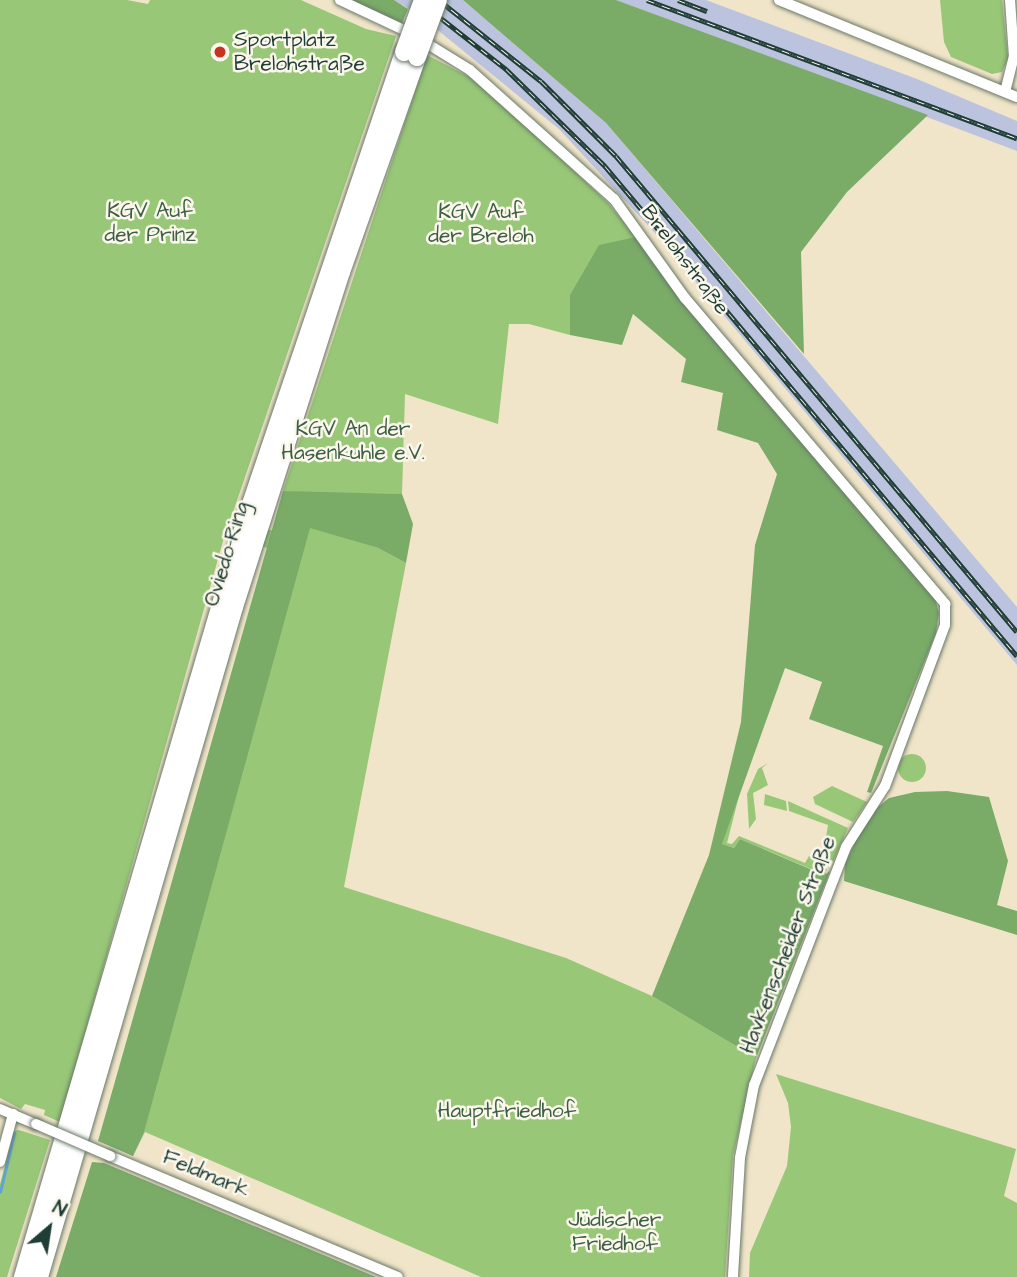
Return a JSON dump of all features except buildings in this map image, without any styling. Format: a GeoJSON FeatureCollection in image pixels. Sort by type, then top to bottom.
{"type":"FeatureCollection","features":[{"type":"Feature","properties":{"kind":"highway","name":"Oviedo-Ring"},"geometry":{"type":"LineString","coordinates":[[77,1126],[271,487],[410,55],[423,0]]}},
{"type":"Feature","properties":{"kind":"highway","name":"Oviedo-Ring"},"geometry":{"type":"LineString","coordinates":[[410,55],[438,0]]}},
{"type":"Feature","properties":{"kind":"highway"},"geometry":{"type":"LineString","coordinates":[[23,1277],[77,1126]]}},
{"type":"Feature","properties":{"kind":"highway"},"geometry":{"type":"LineString","coordinates":[[39,1277],[77,1126]]}},
{"type":"Feature","properties":{"kind":"street","name":"Brelohstraße"},"geometry":{"type":"LineString","coordinates":[[340,0],[410,33],[470,70],[614,199],[685,298],[945,604]]}},
{"type":"Feature","properties":{"kind":"street"},"geometry":{"type":"LineString","coordinates":[[1005,92],[1014,66],[1015,31],[1010,0]]}},
{"type":"Feature","properties":{"kind":"street"},"geometry":{"type":"LineString","coordinates":[[786,1],[1017,97]]}},
{"type":"Feature","properties":{"kind":"street","name":"Havkenscheider Straße"},"geometry":{"type":"LineString","coordinates":[[733,1277],[733,1220],[746,1115],[754,1085],[846,847],[885,786],[945,625],[945,604]]}},
{"type":"Feature","properties":{"kind":"street","name":"Feldmark"},"geometry":{"type":"LineString","coordinates":[[0,1109],[397,1277]]}},
{"type":"Feature","properties":{"kind":"street"},"geometry":{"type":"LineString","coordinates":[[0,1162],[13,1114]]}},
{"type":"Feature","properties":{"kind":"shaded area"},"geometry":{"type":"Polygon","coordinates":[[[394,0],[463,0],[606,123],[1017,607],[1017,665],[654,232],[559,129],[418,14],[394,0]]]}},
{"type":"Feature","properties":{"kind":"shaded area"},"geometry":{"type":"Polygon","coordinates":[[[616,0],[706,0],[917,79],[1017,121],[1017,151],[616,0]]]}},
{"type":"Feature","properties":{"kind":"green space","name":"Hauptfriedhof"},"geometry":{"type":"Polygon","coordinates":[[[0,0],[127,0],[148,4],[150,0],[301,0],[366,29],[396,36],[231,518],[277,532],[289,491],[283,491],[427,55],[481,83],[608,203],[636,237],[570,295],[570,335],[529,324],[509,324],[498,424],[405,394],[402,494],[313,493],[310,527],[378,548],[406,563],[344,887],[566,958],[652,996],[756,1058],[733,1156],[725,1277],[481,1277],[145,1132],[133,1156],[115,1148],[276,551],[225,534],[60,1122],[44,1115],[45,1110],[25,1104],[21,1109],[0,1098],[0,0]]]}},
{"type":"Feature","properties":{"kind":"green space"},"geometry":{"type":"Polygon","coordinates":[[[351,0],[394,0],[408,9],[402,23],[351,0]]]}},
{"type":"Feature","properties":{"kind":"green space"},"geometry":{"type":"Polygon","coordinates":[[[463,0],[616,0],[928,115],[847,192],[801,252],[804,354],[606,123],[463,0]]]}},
{"type":"Feature","properties":{"kind":"green space"},"geometry":{"type":"Polygon","coordinates":[[[940,0],[1002,0],[1008,58],[1002,72],[992,74],[951,57],[944,42],[940,0]]]}},
{"type":"Feature","properties":{"kind":"green space"},"geometry":{"type":"Polygon","coordinates":[[[636,237],[677,293],[935,598],[939,613],[936,633],[871,793],[867,792],[883,746],[809,719],[822,682],[785,668],[722,844],[734,848],[740,839],[824,875],[830,871],[756,1058],[652,996],[709,855],[741,722],[755,545],[777,474],[758,443],[717,430],[723,393],[681,382],[686,359],[633,314],[622,345],[570,335],[570,295],[599,245],[636,237]]]}},
{"type":"Feature","properties":{"kind":"green space"},"geometry":{"type":"Polygon","coordinates":[[[283,491],[402,494],[413,524],[406,563],[378,548],[310,528],[144,1132],[133,1156],[98,1141],[283,491]]]}},
{"type":"Feature","properties":{"kind":"green space"},"geometry":{"type":"Polygon","coordinates":[[[912,754],[922,758],[926,768],[922,778],[912,782],[902,778],[898,768],[902,758],[912,754]]]}},
{"type":"Feature","properties":{"kind":"green space"},"geometry":{"type":"Polygon","coordinates":[[[768,763],[762,768],[768,785],[753,793],[756,819],[749,829],[747,794],[758,769],[768,763]]]}},
{"type":"Feature","properties":{"kind":"green space"},"geometry":{"type":"Polygon","coordinates":[[[832,786],[867,802],[853,822],[815,804],[813,797],[832,786]]]}},
{"type":"Feature","properties":{"kind":"green space"},"geometry":{"type":"Polygon","coordinates":[[[947,791],[989,797],[1008,861],[997,905],[1017,911],[1017,935],[844,881],[845,864],[858,836],[878,807],[889,798],[915,792],[947,791]]]}},
{"type":"Feature","properties":{"kind":"green space"},"geometry":{"type":"Polygon","coordinates":[[[765,794],[786,801],[787,811],[764,805],[765,794]]]}},
{"type":"Feature","properties":{"kind":"green space"},"geometry":{"type":"Polygon","coordinates":[[[739,796],[727,843],[732,844],[739,836],[805,863],[809,856],[827,869],[825,875],[740,839],[734,848],[721,844],[739,796]]]}},
{"type":"Feature","properties":{"kind":"green space"},"geometry":{"type":"Polygon","coordinates":[[[788,801],[848,828],[833,862],[823,856],[828,825],[789,811],[788,801]]]}},
{"type":"Feature","properties":{"kind":"green space"},"geometry":{"type":"Polygon","coordinates":[[[776,1074],[1016,1149],[1004,1196],[1017,1203],[1017,1277],[749,1277],[750,1253],[787,1166],[791,1127],[788,1103],[776,1074]]]}},
{"type":"Feature","properties":{"kind":"green space"},"geometry":{"type":"Polygon","coordinates":[[[19,1130],[50,1140],[7,1277],[0,1277],[0,1184],[14,1131],[19,1130]]]}},
{"type":"Feature","properties":{"kind":"green space"},"geometry":{"type":"Polygon","coordinates":[[[92,1162],[104,1163],[376,1277],[56,1277],[92,1162]]]}},
{"type":"Feature","properties":{"kind":"waterway"},"geometry":{"type":"LineString","coordinates":[[0,1192],[14,1134]]}},
{"type":"Feature","properties":{"kind":"railway"},"geometry":{"type":"LineString","coordinates":[[418,0],[506,69],[605,166],[1017,656]]}},
{"type":"Feature","properties":{"kind":"railway"},"geometry":{"type":"LineString","coordinates":[[439,0],[541,81],[616,156],[1017,632]]}},
{"type":"Feature","properties":{"kind":"railway"},"geometry":{"type":"LineString","coordinates":[[647,0],[1017,138]]}},
{"type":"Feature","properties":{"kind":"railway"},"geometry":{"type":"LineString","coordinates":[[678,0],[707,11]]}},
{"type":"Feature","properties":{"kind":"place","name":"Sportplatz Brelohstraße"},"geometry":{"type":"Point","coordinates":[220,52]}},
{"type":"Feature","properties":{"kind":"park label","name":"KGV Auf der Prinz"},"geometry":{"type":"Point","coordinates":[150,223]}},
{"type":"Feature","properties":{"kind":"park label","name":"KGV Auf der Breloh"},"geometry":{"type":"Point","coordinates":[481,224]}},
{"type":"Feature","properties":{"kind":"park label","name":"KGV An der Hasenkuhle e.V."},"geometry":{"type":"Point","coordinates":[353,441]}},
{"type":"Feature","properties":{"kind":"park label","name":"Jüdischer Friedhof"},"geometry":{"type":"Point","coordinates":[615,1232]}}]}
